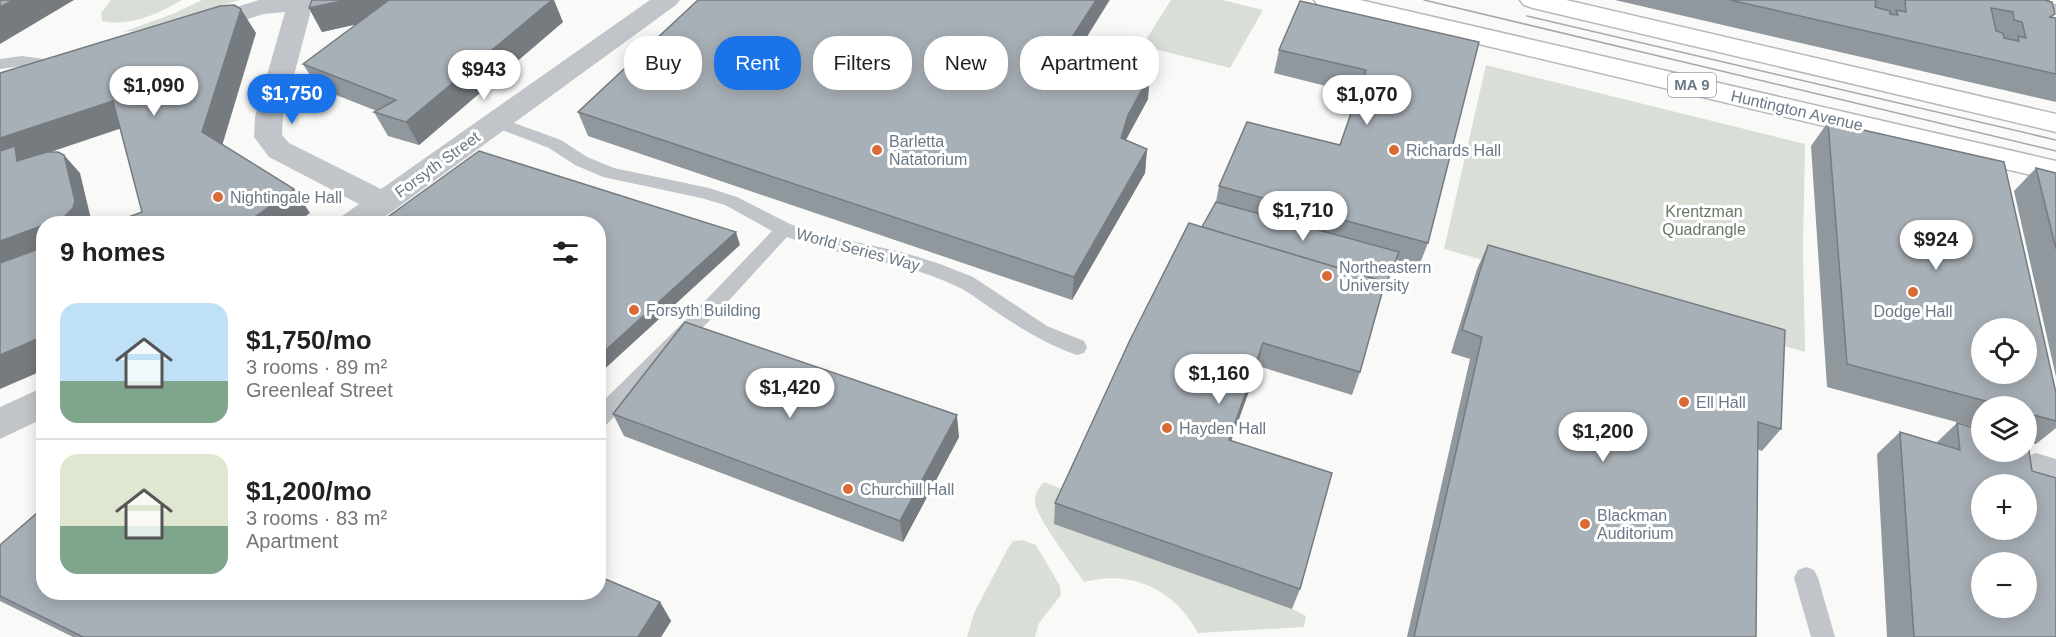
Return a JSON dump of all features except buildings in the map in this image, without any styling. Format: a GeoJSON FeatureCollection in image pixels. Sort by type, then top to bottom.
{"type":"FeatureCollection","features":[{"type":"Feature","properties":{"kind":"main road","name":"Huntington Avenue"},"geometry":{"type":"LineString","coordinates":[[1328,0],[2056,171]]}},
{"type":"Feature","properties":{"kind":"main road"},"geometry":{"type":"LineString","coordinates":[[1533,0],[2056,123]]}},
{"type":"Feature","properties":{"kind":"street","name":"Forsyth Street"},"geometry":{"type":"LineString","coordinates":[[364,216],[667,0]]}},
{"type":"Feature","properties":{"kind":"street"},"geometry":{"type":"LineString","coordinates":[[174,33],[261,7],[300,3],[269,117],[268,137],[279,150],[382,203]]}},
{"type":"Feature","properties":{"kind":"street"},"geometry":{"type":"LineString","coordinates":[[0,87],[77,64]]}},
{"type":"Feature","properties":{"kind":"street"},"geometry":{"type":"LineString","coordinates":[[0,424],[36,406]]}},
{"type":"Feature","properties":{"kind":"lane"},"geometry":{"type":"LineString","coordinates":[[2013,0],[2056,8]]}},
{"type":"Feature","properties":{"kind":"lane"},"geometry":{"type":"LineString","coordinates":[[0,64],[21,61],[77,64]]}},
{"type":"Feature","properties":{"kind":"lane","name":"World Series Way"},"geometry":{"type":"LineString","coordinates":[[495,122],[555,144],[581,161],[609,173],[703,192],[731,201],[784,229],[811,239],[902,259],[933,269],[966,282],[1040,331],[1077,347]]}},
{"type":"Feature","properties":{"kind":"lane"},"geometry":{"type":"LineString","coordinates":[[606,412],[715,303],[784,229]]}},
{"type":"Feature","properties":{"kind":"lane"},"geometry":{"type":"LineString","coordinates":[[1806,578],[1823,637]]}},
{"type":"Feature","properties":{"kind":"green space"},"geometry":{"type":"Polygon","coordinates":[[[111,0],[182,0],[154,14],[133,21],[102,21],[101,13],[111,0]]]}},
{"type":"Feature","properties":{"kind":"green space"},"geometry":{"type":"Polygon","coordinates":[[[202,0],[240,0],[134,31],[123,32],[175,13],[202,0]]]}},
{"type":"Feature","properties":{"kind":"green space"},"geometry":{"type":"Polygon","coordinates":[[[1171,0],[1222,0],[1263,10],[1230,68],[1159,50],[1159,36],[1148,36],[1171,0]]]}},
{"type":"Feature","properties":{"kind":"green space","name":"Krentzman Quadrangle"},"geometry":{"type":"Polygon","coordinates":[[[1486,65],[1805,144],[1803,249],[1805,352],[1444,249],[1486,65]]]}},
{"type":"Feature","properties":{"kind":"green space"},"geometry":{"type":"Polygon","coordinates":[[[1044,482],[1069,492],[1306,616],[1304,627],[1198,633],[1177,605],[1150,586],[1119,578],[1084,582],[1038,511],[1035,497],[1044,482]]]}},
{"type":"Feature","properties":{"kind":"green space"},"geometry":{"type":"Polygon","coordinates":[[[1023,540],[1036,545],[1060,586],[1061,595],[1039,623],[1035,637],[967,637],[974,613],[1007,550],[1013,541],[1023,540]]]}},
{"type":"Feature","properties":{"kind":"tram line"},"geometry":{"type":"LineString","coordinates":[[1424,0],[2056,151]]}},
{"type":"Feature","properties":{"kind":"tram line"},"geometry":{"type":"LineString","coordinates":[[1527,16],[2056,140]]}},
{"type":"Feature","properties":{"kind":"place","name":"Barletta Natatorium"},"geometry":{"type":"Point","coordinates":[877,150]}},
{"type":"Feature","properties":{"kind":"place","name":"Richards Hall"},"geometry":{"type":"Point","coordinates":[1394,150]}},
{"type":"Feature","properties":{"kind":"place","name":"Nightingale Hall"},"geometry":{"type":"Point","coordinates":[218,197]}},
{"type":"Feature","properties":{"kind":"place","name":"Northeastern University"},"geometry":{"type":"Point","coordinates":[1327,276]}},
{"type":"Feature","properties":{"kind":"place","name":"Dodge Hall"},"geometry":{"type":"Point","coordinates":[1913,292]}},
{"type":"Feature","properties":{"kind":"place","name":"Forsyth Building"},"geometry":{"type":"Point","coordinates":[634,310]}},
{"type":"Feature","properties":{"kind":"place","name":"Ell Hall"},"geometry":{"type":"Point","coordinates":[1684,402]}},
{"type":"Feature","properties":{"kind":"place","name":"Hayden Hall"},"geometry":{"type":"Point","coordinates":[1167,428]}},
{"type":"Feature","properties":{"kind":"place","name":"Churchill Hall"},"geometry":{"type":"Point","coordinates":[848,489]}},
{"type":"Feature","properties":{"kind":"place","name":"Blackman Auditorium"},"geometry":{"type":"Point","coordinates":[1585,524]}}]}
